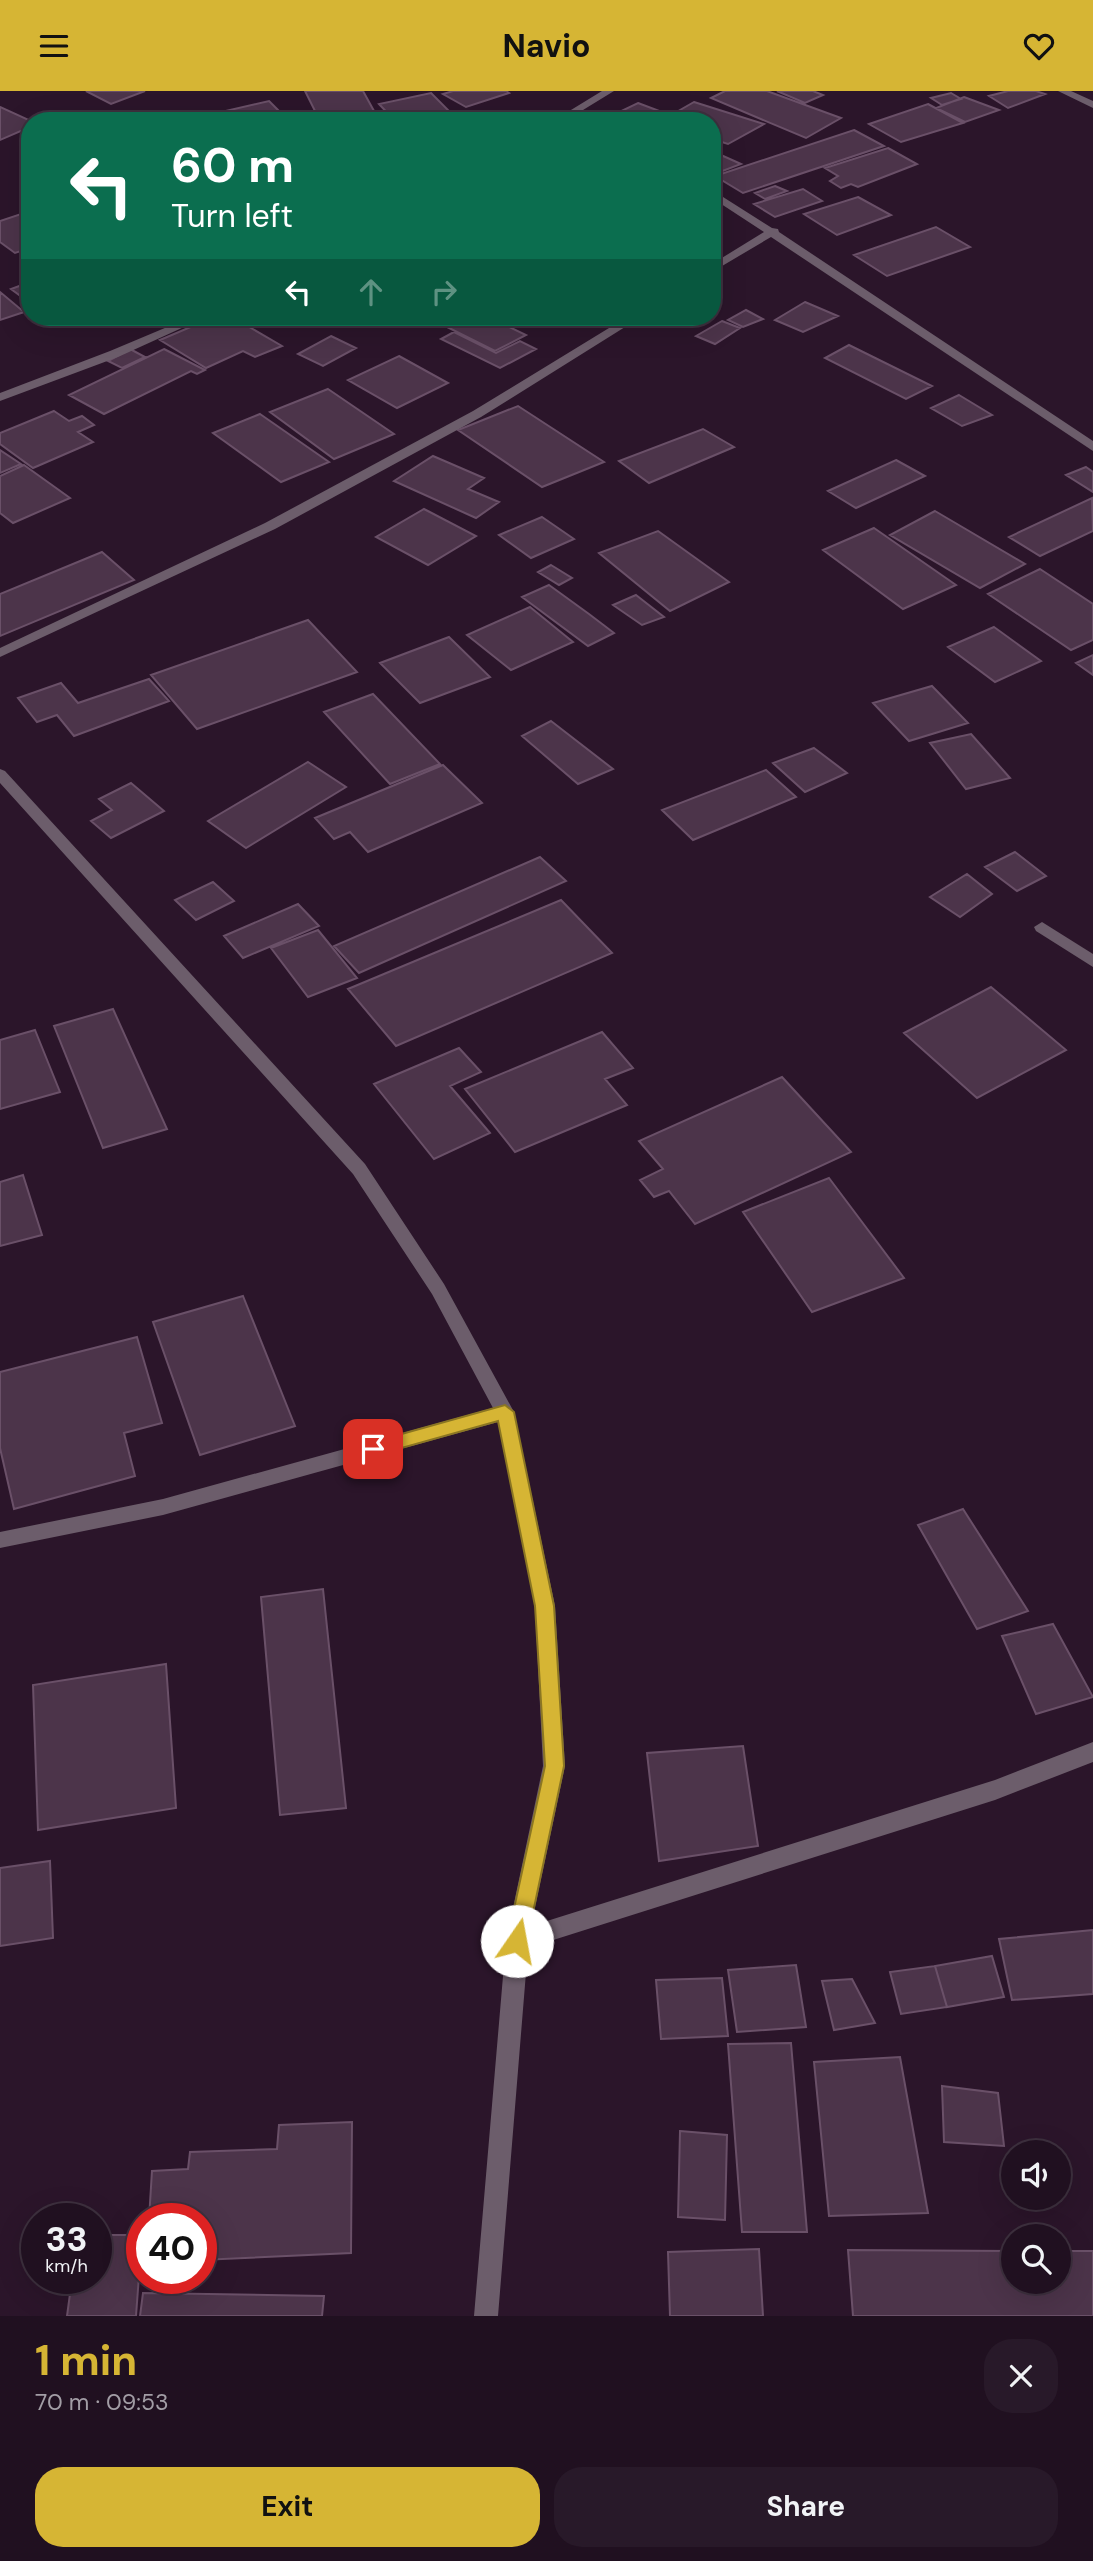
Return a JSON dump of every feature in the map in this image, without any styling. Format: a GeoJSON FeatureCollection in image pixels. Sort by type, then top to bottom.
{"type":"FeatureCollection","features":[{"type":"Feature","properties":{"kind":"street"},"geometry":{"type":"LineString","coordinates":[[573,112],[609,91]]}},
{"type":"Feature","properties":{"kind":"street"},"geometry":{"type":"LineString","coordinates":[[1063,91],[1093,105]]}},
{"type":"Feature","properties":{"kind":"street"},"geometry":{"type":"LineString","coordinates":[[721,199],[774,231],[1093,447]]}},
{"type":"Feature","properties":{"kind":"street"},"geometry":{"type":"LineString","coordinates":[[721,263],[774,231]]}},
{"type":"Feature","properties":{"kind":"street"},"geometry":{"type":"LineString","coordinates":[[0,397],[179,326]]}},
{"type":"Feature","properties":{"kind":"street"},"geometry":{"type":"LineString","coordinates":[[0,653],[270,526],[477,414],[620,326]]}},
{"type":"Feature","properties":{"kind":"street"},"geometry":{"type":"LineString","coordinates":[[0,774],[359,1169],[438,1289],[505,1412],[545,1606],[554,1766],[517,1941],[486,2316]]}},
{"type":"Feature","properties":{"kind":"street"},"geometry":{"type":"LineString","coordinates":[[1042,927],[1093,962]]}},
{"type":"Feature","properties":{"kind":"street"},"geometry":{"type":"LineString","coordinates":[[0,1540],[163,1507],[505,1412]]}},
{"type":"Feature","properties":{"kind":"street"},"geometry":{"type":"LineString","coordinates":[[517,1941],[995,1790],[1093,1752]]}},
{"type":"Feature","properties":{"kind":"building"},"geometry":{"type":"Polygon","coordinates":[[[86,91],[145,91],[111,104],[86,91]]]}},
{"type":"Feature","properties":{"kind":"building"},"geometry":{"type":"Polygon","coordinates":[[[305,91],[363,91],[374,111],[365,112],[316,112],[305,91]]]}},
{"type":"Feature","properties":{"kind":"building"},"geometry":{"type":"Polygon","coordinates":[[[453,91],[509,93],[466,107],[443,94],[453,91]]]}},
{"type":"Feature","properties":{"kind":"building"},"geometry":{"type":"Polygon","coordinates":[[[725,91],[767,91],[841,118],[806,138],[711,98],[725,91]]]}},
{"type":"Feature","properties":{"kind":"building"},"geometry":{"type":"Polygon","coordinates":[[[777,91],[813,91],[823,95],[805,103],[777,91]]]}},
{"type":"Feature","properties":{"kind":"building"},"geometry":{"type":"Polygon","coordinates":[[[1008,91],[1036,91],[1045,94],[1008,108],[989,96],[1008,91]]]}},
{"type":"Feature","properties":{"kind":"building"},"geometry":{"type":"Polygon","coordinates":[[[431,93],[449,111],[387,112],[379,104],[431,93]]]}},
{"type":"Feature","properties":{"kind":"building"},"geometry":{"type":"Polygon","coordinates":[[[951,93],[961,99],[942,105],[931,98],[951,93]]]}},
{"type":"Feature","properties":{"kind":"building"},"geometry":{"type":"Polygon","coordinates":[[[964,97],[999,110],[965,122],[936,108],[964,97]]]}},
{"type":"Feature","properties":{"kind":"building"},"geometry":{"type":"Polygon","coordinates":[[[269,101],[280,112],[221,112],[269,101]]]}},
{"type":"Feature","properties":{"kind":"building"},"geometry":{"type":"Polygon","coordinates":[[[694,102],[764,124],[728,144],[721,142],[721,112],[677,112],[694,102]]]}},
{"type":"Feature","properties":{"kind":"building"},"geometry":{"type":"Polygon","coordinates":[[[638,103],[662,112],[619,112],[638,103]]]}},
{"type":"Feature","properties":{"kind":"building"},"geometry":{"type":"Polygon","coordinates":[[[928,104],[963,123],[901,142],[869,124],[928,104]]]}},
{"type":"Feature","properties":{"kind":"building"},"geometry":{"type":"Polygon","coordinates":[[[0,107],[21,116],[21,131],[0,140],[0,107]]]}},
{"type":"Feature","properties":{"kind":"building"},"geometry":{"type":"Polygon","coordinates":[[[854,130],[884,146],[743,193],[721,180],[721,174],[854,130]]]}},
{"type":"Feature","properties":{"kind":"building"},"geometry":{"type":"Polygon","coordinates":[[[888,148],[917,164],[858,187],[851,184],[841,188],[830,181],[838,176],[825,168],[888,148]]]}},
{"type":"Feature","properties":{"kind":"building"},"geometry":{"type":"Polygon","coordinates":[[[721,155],[741,164],[721,172],[721,155]]]}},
{"type":"Feature","properties":{"kind":"building"},"geometry":{"type":"Polygon","coordinates":[[[775,186],[787,191],[765,199],[755,193],[775,186]]]}},
{"type":"Feature","properties":{"kind":"building"},"geometry":{"type":"Polygon","coordinates":[[[803,189],[822,201],[775,217],[754,204],[803,189]]]}},
{"type":"Feature","properties":{"kind":"building"},"geometry":{"type":"Polygon","coordinates":[[[858,197],[891,215],[837,235],[804,214],[858,197]]]}},
{"type":"Feature","properties":{"kind":"building"},"geometry":{"type":"Polygon","coordinates":[[[21,214],[21,251],[15,253],[0,242],[0,221],[21,214]]]}},
{"type":"Feature","properties":{"kind":"building"},"geometry":{"type":"Polygon","coordinates":[[[936,227],[970,247],[887,276],[854,255],[936,227]]]}},
{"type":"Feature","properties":{"kind":"building"},"geometry":{"type":"Polygon","coordinates":[[[21,285],[21,296],[11,289],[21,285]]]}},
{"type":"Feature","properties":{"kind":"building"},"geometry":{"type":"Polygon","coordinates":[[[0,292],[21,310],[21,313],[0,320],[0,292]]]}},
{"type":"Feature","properties":{"kind":"building"},"geometry":{"type":"Polygon","coordinates":[[[805,302],[838,316],[803,332],[775,320],[805,302]]]}},
{"type":"Feature","properties":{"kind":"building"},"geometry":{"type":"Polygon","coordinates":[[[746,310],[763,319],[743,327],[728,320],[746,310]]]}},
{"type":"Feature","properties":{"kind":"building"},"geometry":{"type":"Polygon","coordinates":[[[721,322],[740,328],[715,344],[696,336],[713,326],[721,326],[721,322]]]}},
{"type":"Feature","properties":{"kind":"building"},"geometry":{"type":"Polygon","coordinates":[[[193,326],[248,326],[282,346],[255,357],[243,351],[206,368],[160,340],[193,326]]]}},
{"type":"Feature","properties":{"kind":"building"},"geometry":{"type":"Polygon","coordinates":[[[445,326],[507,326],[526,335],[495,351],[445,326]]]}},
{"type":"Feature","properties":{"kind":"building"},"geometry":{"type":"Polygon","coordinates":[[[454,332],[496,353],[520,341],[536,349],[500,368],[441,339],[454,332]]]}},
{"type":"Feature","properties":{"kind":"building"},"geometry":{"type":"Polygon","coordinates":[[[331,336],[356,348],[323,366],[298,354],[331,336]]]}},
{"type":"Feature","properties":{"kind":"building"},"geometry":{"type":"Polygon","coordinates":[[[849,345],[932,386],[906,399],[825,358],[849,345]]]}},
{"type":"Feature","properties":{"kind":"building"},"geometry":{"type":"Polygon","coordinates":[[[130,349],[145,357],[122,368],[108,361],[130,349]]]}},
{"type":"Feature","properties":{"kind":"building"},"geometry":{"type":"Polygon","coordinates":[[[164,349],[205,370],[197,374],[191,371],[104,414],[69,395],[164,349]]]}},
{"type":"Feature","properties":{"kind":"building"},"geometry":{"type":"Polygon","coordinates":[[[399,356],[448,383],[397,408],[348,380],[399,356]]]}},
{"type":"Feature","properties":{"kind":"building"},"geometry":{"type":"Polygon","coordinates":[[[328,389],[394,434],[334,459],[270,412],[328,389]]]}},
{"type":"Feature","properties":{"kind":"building"},"geometry":{"type":"Polygon","coordinates":[[[959,395],[992,415],[962,426],[931,408],[959,395]]]}},
{"type":"Feature","properties":{"kind":"building"},"geometry":{"type":"Polygon","coordinates":[[[518,406],[604,462],[542,487],[458,430],[518,406]]]}},
{"type":"Feature","properties":{"kind":"building"},"geometry":{"type":"Polygon","coordinates":[[[54,411],[69,421],[82,416],[94,425],[78,432],[93,442],[33,468],[0,444],[0,433],[54,411]]]}},
{"type":"Feature","properties":{"kind":"building"},"geometry":{"type":"Polygon","coordinates":[[[260,414],[329,462],[281,482],[213,433],[260,414]]]}},
{"type":"Feature","properties":{"kind":"building"},"geometry":{"type":"Polygon","coordinates":[[[703,429],[734,447],[649,483],[619,461],[703,429]]]}},
{"type":"Feature","properties":{"kind":"building"},"geometry":{"type":"Polygon","coordinates":[[[0,450],[21,464],[0,473],[0,450]]]}},
{"type":"Feature","properties":{"kind":"building"},"geometry":{"type":"Polygon","coordinates":[[[433,456],[484,478],[468,489],[499,502],[476,518],[394,481],[433,456]]]}},
{"type":"Feature","properties":{"kind":"building"},"geometry":{"type":"Polygon","coordinates":[[[896,460],[925,476],[856,508],[828,491],[896,460]]]}},
{"type":"Feature","properties":{"kind":"building"},"geometry":{"type":"Polygon","coordinates":[[[24,465],[70,498],[13,523],[0,513],[0,476],[24,465]]]}},
{"type":"Feature","properties":{"kind":"building"},"geometry":{"type":"Polygon","coordinates":[[[1086,467],[1093,472],[1093,492],[1066,475],[1086,467]]]}},
{"type":"Feature","properties":{"kind":"building"},"geometry":{"type":"Polygon","coordinates":[[[1092,498],[1093,531],[1040,556],[1009,537],[1092,498]]]}},
{"type":"Feature","properties":{"kind":"building"},"geometry":{"type":"Polygon","coordinates":[[[424,509],[476,536],[428,565],[376,537],[424,509]]]}},
{"type":"Feature","properties":{"kind":"building"},"geometry":{"type":"Polygon","coordinates":[[[935,511],[1025,564],[980,588],[890,535],[935,511]]]}},
{"type":"Feature","properties":{"kind":"building"},"geometry":{"type":"Polygon","coordinates":[[[542,517],[574,539],[531,558],[499,535],[542,517]]]}},
{"type":"Feature","properties":{"kind":"building"},"geometry":{"type":"Polygon","coordinates":[[[874,528],[956,585],[903,609],[823,550],[874,528]]]}},
{"type":"Feature","properties":{"kind":"building"},"geometry":{"type":"Polygon","coordinates":[[[658,531],[729,582],[670,611],[599,553],[658,531]]]}},
{"type":"Feature","properties":{"kind":"building"},"geometry":{"type":"Polygon","coordinates":[[[102,552],[134,580],[0,636],[0,594],[102,552]]]}},
{"type":"Feature","properties":{"kind":"building"},"geometry":{"type":"Polygon","coordinates":[[[551,565],[572,578],[559,585],[538,572],[551,565]]]}},
{"type":"Feature","properties":{"kind":"building"},"geometry":{"type":"Polygon","coordinates":[[[1040,569],[1093,604],[1093,640],[1071,650],[988,594],[1040,569]]]}},
{"type":"Feature","properties":{"kind":"building"},"geometry":{"type":"Polygon","coordinates":[[[549,585],[614,633],[588,646],[522,597],[549,585]]]}},
{"type":"Feature","properties":{"kind":"building"},"geometry":{"type":"Polygon","coordinates":[[[636,595],[664,617],[642,625],[613,605],[636,595]]]}},
{"type":"Feature","properties":{"kind":"building"},"geometry":{"type":"Polygon","coordinates":[[[530,607],[573,642],[511,670],[467,635],[530,607]]]}},
{"type":"Feature","properties":{"kind":"building"},"geometry":{"type":"Polygon","coordinates":[[[308,620],[357,672],[197,729],[151,675],[308,620]]]}},
{"type":"Feature","properties":{"kind":"building"},"geometry":{"type":"Polygon","coordinates":[[[994,627],[1041,661],[995,682],[948,647],[994,627]]]}},
{"type":"Feature","properties":{"kind":"building"},"geometry":{"type":"Polygon","coordinates":[[[449,637],[490,677],[420,703],[380,663],[449,637]]]}},
{"type":"Feature","properties":{"kind":"building"},"geometry":{"type":"Polygon","coordinates":[[[1093,655],[1093,675],[1076,663],[1093,655]]]}},
{"type":"Feature","properties":{"kind":"building"},"geometry":{"type":"Polygon","coordinates":[[[149,679],[169,701],[74,736],[57,715],[37,722],[18,698],[61,683],[78,703],[149,679]]]}},
{"type":"Feature","properties":{"kind":"building"},"geometry":{"type":"Polygon","coordinates":[[[932,686],[968,723],[909,741],[873,703],[932,686]]]}},
{"type":"Feature","properties":{"kind":"building"},"geometry":{"type":"Polygon","coordinates":[[[373,694],[440,764],[390,784],[324,712],[373,694]]]}},
{"type":"Feature","properties":{"kind":"building"},"geometry":{"type":"Polygon","coordinates":[[[551,721],[613,769],[578,784],[522,736],[551,721]]]}},
{"type":"Feature","properties":{"kind":"building"},"geometry":{"type":"Polygon","coordinates":[[[971,734],[1010,778],[966,789],[930,743],[971,734]]]}},
{"type":"Feature","properties":{"kind":"building"},"geometry":{"type":"Polygon","coordinates":[[[814,748],[847,773],[805,792],[773,763],[814,748]]]}},
{"type":"Feature","properties":{"kind":"building"},"geometry":{"type":"Polygon","coordinates":[[[308,762],[346,787],[246,848],[208,821],[308,762]]]}},
{"type":"Feature","properties":{"kind":"building"},"geometry":{"type":"Polygon","coordinates":[[[443,765],[482,803],[368,852],[350,832],[334,839],[315,818],[443,765]]]}},
{"type":"Feature","properties":{"kind":"building"},"geometry":{"type":"Polygon","coordinates":[[[766,770],[796,797],[693,840],[662,810],[766,770]]]}},
{"type":"Feature","properties":{"kind":"building"},"geometry":{"type":"Polygon","coordinates":[[[131,783],[164,811],[111,838],[91,821],[112,810],[99,799],[131,783]]]}},
{"type":"Feature","properties":{"kind":"building"},"geometry":{"type":"Polygon","coordinates":[[[1015,852],[1046,876],[1017,891],[985,867],[1015,852]]]}},
{"type":"Feature","properties":{"kind":"building"},"geometry":{"type":"Polygon","coordinates":[[[540,857],[566,881],[359,973],[334,946],[540,857]]]}},
{"type":"Feature","properties":{"kind":"building"},"geometry":{"type":"Polygon","coordinates":[[[967,874],[992,894],[960,917],[930,897],[967,874]]]}},
{"type":"Feature","properties":{"kind":"building"},"geometry":{"type":"Polygon","coordinates":[[[213,882],[234,901],[196,920],[175,900],[213,882]]]}},
{"type":"Feature","properties":{"kind":"building"},"geometry":{"type":"Polygon","coordinates":[[[561,900],[612,953],[396,1046],[348,989],[561,900]]]}},
{"type":"Feature","properties":{"kind":"building"},"geometry":{"type":"Polygon","coordinates":[[[298,904],[319,926],[243,958],[224,936],[298,904]]]}},
{"type":"Feature","properties":{"kind":"building"},"geometry":{"type":"Polygon","coordinates":[[[318,930],[357,978],[308,997],[271,948],[318,930]]]}},
{"type":"Feature","properties":{"kind":"building"},"geometry":{"type":"Polygon","coordinates":[[[991,987],[1066,1050],[977,1098],[904,1033],[991,987]]]}},
{"type":"Feature","properties":{"kind":"building"},"geometry":{"type":"Polygon","coordinates":[[[113,1009],[167,1129],[103,1148],[54,1026],[113,1009]]]}},
{"type":"Feature","properties":{"kind":"building"},"geometry":{"type":"Polygon","coordinates":[[[35,1030],[60,1092],[0,1109],[0,1040],[35,1030]]]}},
{"type":"Feature","properties":{"kind":"building"},"geometry":{"type":"Polygon","coordinates":[[[602,1032],[633,1068],[605,1079],[627,1105],[515,1152],[465,1089],[602,1032]]]}},
{"type":"Feature","properties":{"kind":"building"},"geometry":{"type":"Polygon","coordinates":[[[459,1048],[481,1072],[450,1086],[490,1133],[434,1159],[374,1084],[459,1048]]]}},
{"type":"Feature","properties":{"kind":"building"},"geometry":{"type":"Polygon","coordinates":[[[782,1077],[851,1152],[695,1224],[669,1191],[654,1197],[640,1180],[663,1169],[639,1141],[782,1077]]]}},
{"type":"Feature","properties":{"kind":"building"},"geometry":{"type":"Polygon","coordinates":[[[23,1175],[42,1235],[0,1246],[0,1182],[23,1175]]]}},
{"type":"Feature","properties":{"kind":"building"},"geometry":{"type":"Polygon","coordinates":[[[829,1178],[904,1278],[812,1312],[743,1212],[829,1178]]]}},
{"type":"Feature","properties":{"kind":"building"},"geometry":{"type":"Polygon","coordinates":[[[243,1296],[295,1426],[200,1455],[153,1322],[243,1296]]]}},
{"type":"Feature","properties":{"kind":"building"},"geometry":{"type":"Polygon","coordinates":[[[137,1337],[162,1423],[124,1433],[135,1476],[14,1509],[0,1448],[0,1372],[137,1337]]]}},
{"type":"Feature","properties":{"kind":"building"},"geometry":{"type":"Polygon","coordinates":[[[963,1509],[1028,1611],[977,1629],[918,1525],[963,1509]]]}},
{"type":"Feature","properties":{"kind":"building"},"geometry":{"type":"Polygon","coordinates":[[[323,1589],[346,1808],[280,1815],[261,1597],[323,1589]]]}},
{"type":"Feature","properties":{"kind":"building"},"geometry":{"type":"Polygon","coordinates":[[[1053,1624],[1093,1697],[1036,1714],[1002,1636],[1053,1624]]]}},
{"type":"Feature","properties":{"kind":"building"},"geometry":{"type":"Polygon","coordinates":[[[166,1664],[176,1808],[38,1830],[33,1685],[166,1664]]]}},
{"type":"Feature","properties":{"kind":"building"},"geometry":{"type":"Polygon","coordinates":[[[743,1746],[758,1846],[659,1861],[647,1753],[743,1746]]]}},
{"type":"Feature","properties":{"kind":"building"},"geometry":{"type":"Polygon","coordinates":[[[50,1861],[53,1938],[0,1946],[0,1868],[50,1861]]]}},
{"type":"Feature","properties":{"kind":"building"},"geometry":{"type":"Polygon","coordinates":[[[1093,1930],[1093,1994],[1012,2000],[999,1939],[1093,1930]]]}},
{"type":"Feature","properties":{"kind":"building"},"geometry":{"type":"Polygon","coordinates":[[[992,1956],[1004,1997],[947,2007],[935,1966],[992,1956]]]}},
{"type":"Feature","properties":{"kind":"building"},"geometry":{"type":"Polygon","coordinates":[[[796,1965],[806,2027],[737,2032],[728,1970],[796,1965]]]}},
{"type":"Feature","properties":{"kind":"building"},"geometry":{"type":"Polygon","coordinates":[[[935,1966],[947,2007],[901,2014],[890,1972],[935,1966]]]}},
{"type":"Feature","properties":{"kind":"building"},"geometry":{"type":"Polygon","coordinates":[[[722,1978],[728,2036],[661,2039],[656,1980],[722,1978]]]}},
{"type":"Feature","properties":{"kind":"building"},"geometry":{"type":"Polygon","coordinates":[[[852,1979],[875,2023],[834,2030],[822,1981],[852,1979]]]}},
{"type":"Feature","properties":{"kind":"building"},"geometry":{"type":"Polygon","coordinates":[[[791,2043],[807,2232],[742,2232],[728,2044],[791,2043]]]}},
{"type":"Feature","properties":{"kind":"building"},"geometry":{"type":"Polygon","coordinates":[[[900,2057],[928,2213],[829,2216],[814,2062],[900,2057]]]}},
{"type":"Feature","properties":{"kind":"building"},"geometry":{"type":"Polygon","coordinates":[[[942,2086],[998,2093],[1003,2140],[1001,2140],[1001,2146],[944,2142],[942,2086]]]}},
{"type":"Feature","properties":{"kind":"building"},"geometry":{"type":"Polygon","coordinates":[[[352,2122],[351,2253],[217,2259],[217,2203],[150,2203],[152,2171],[188,2169],[190,2152],[277,2149],[279,2125],[352,2122]]]}},
{"type":"Feature","properties":{"kind":"building"},"geometry":{"type":"Polygon","coordinates":[[[680,2131],[727,2135],[725,2220],[678,2217],[680,2131]]]}},
{"type":"Feature","properties":{"kind":"building"},"geometry":{"type":"Polygon","coordinates":[[[112,2235],[126,2235],[126,2294],[138,2294],[136,2316],[67,2316],[70,2294],[112,2294],[112,2235]]]}},
{"type":"Feature","properties":{"kind":"building"},"geometry":{"type":"Polygon","coordinates":[[[759,2249],[763,2316],[670,2316],[668,2252],[759,2249]]]}},
{"type":"Feature","properties":{"kind":"building"},"geometry":{"type":"Polygon","coordinates":[[[848,2250],[1001,2251],[1001,2294],[1071,2294],[1071,2251],[1093,2251],[1093,2316],[853,2316],[848,2250]]]}},
{"type":"Feature","properties":{"kind":"building"},"geometry":{"type":"Polygon","coordinates":[[[143,2294],[324,2296],[322,2316],[140,2316],[143,2294]]]}},
{"type":"Feature","properties":{"kind":"route"},"geometry":{"type":"LineString","coordinates":[[373,1449],[505,1412],[545,1606],[554,1766],[517,1941]]}}]}
